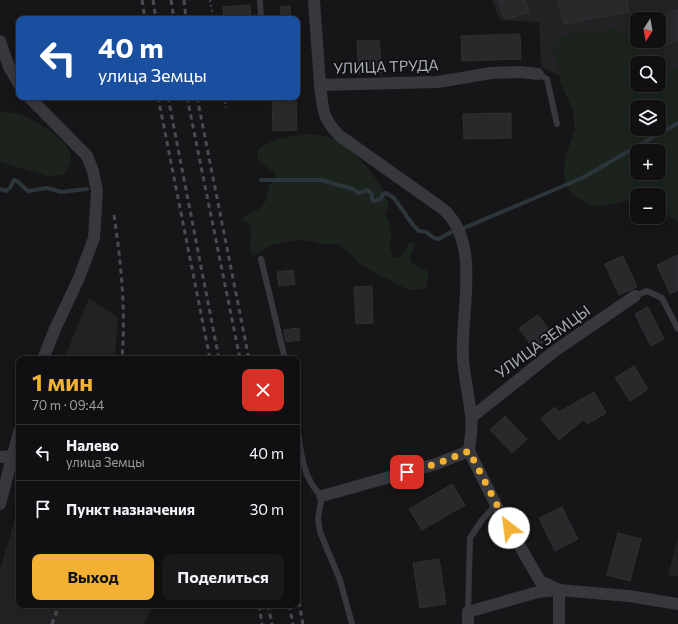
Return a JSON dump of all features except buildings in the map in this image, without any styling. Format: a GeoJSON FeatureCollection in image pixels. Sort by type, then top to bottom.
{"type":"FeatureCollection","features":[{"type":"Feature","properties":{"kind":"street","name":"УЛИЦА ТРУДА"},"geometry":{"type":"LineString","coordinates":[[314,0],[320,85],[438,82],[491,73],[520,72],[538,74]]}},
{"type":"Feature","properties":{"kind":"street"},"geometry":{"type":"LineString","coordinates":[[0,41],[9,68],[16,79]]}},
{"type":"Feature","properties":{"kind":"street"},"geometry":{"type":"LineString","coordinates":[[320,85],[323,112],[329,126],[340,136],[443,209],[453,219],[458,230],[466,263],[462,340],[463,359],[472,417],[469,451],[496,505],[540,581],[559,590]]}},
{"type":"Feature","properties":{"kind":"street"},"geometry":{"type":"LineString","coordinates":[[32,100],[86,156],[93,170],[97,191],[94,238],[45,356]]}},
{"type":"Feature","properties":{"kind":"street","name":"УЛИЦА ЗЕМЦЫ"},"geometry":{"type":"LineString","coordinates":[[472,417],[556,350],[635,296]]}},
{"type":"Feature","properties":{"kind":"street"},"geometry":{"type":"LineString","coordinates":[[0,504],[6,456],[16,438]]}},
{"type":"Feature","properties":{"kind":"street"},"geometry":{"type":"LineString","coordinates":[[322,496],[436,464],[469,451]]}},
{"type":"Feature","properties":{"kind":"street"},"geometry":{"type":"LineString","coordinates":[[559,590],[559,624]]}},
{"type":"Feature","properties":{"kind":"street"},"geometry":{"type":"LineString","coordinates":[[468,618],[538,592],[559,590],[629,596],[678,604]]}},
{"type":"Feature","properties":{"kind":"lane"},"geometry":{"type":"LineString","coordinates":[[260,0],[261,16]]}},
{"type":"Feature","properties":{"kind":"lane"},"geometry":{"type":"LineString","coordinates":[[538,74],[548,80],[558,124]]}},
{"type":"Feature","properties":{"kind":"lane"},"geometry":{"type":"LineString","coordinates":[[260,260],[284,356]]}},
{"type":"Feature","properties":{"kind":"lane"},"geometry":{"type":"LineString","coordinates":[[635,296],[647,290],[662,298],[678,329]]}},
{"type":"Feature","properties":{"kind":"lane"},"geometry":{"type":"LineString","coordinates":[[300,438],[305,466],[315,491],[322,496],[318,518],[320,532],[340,580],[352,624]]}},
{"type":"Feature","properties":{"kind":"lane"},"geometry":{"type":"LineString","coordinates":[[468,618],[470,538],[482,520],[496,505]]}},
{"type":"Feature","properties":{"kind":"path"},"geometry":{"type":"LineString","coordinates":[[210,0],[213,16]]}},
{"type":"Feature","properties":{"kind":"path"},"geometry":{"type":"LineString","coordinates":[[225,100],[226,108]]}},
{"type":"Feature","properties":{"kind":"shaded area"},"geometry":{"type":"Polygon","coordinates":[[[492,0],[678,0],[678,213],[666,202],[666,188],[646,188],[632,180],[666,180],[666,144],[630,144],[630,179],[578,150],[569,80],[541,67],[539,22],[500,20],[492,0]]]}},
{"type":"Feature","properties":{"kind":"shaded area"},"geometry":{"type":"Polygon","coordinates":[[[615,28],[629,35],[630,48],[640,48],[646,56],[630,56],[630,92],[666,92],[666,66],[678,69],[678,222],[666,214],[666,188],[630,188],[630,201],[594,206],[580,199],[571,192],[566,184],[564,174],[565,164],[567,153],[578,122],[560,81],[553,47],[559,38],[581,32],[615,28]]]}},
{"type":"Feature","properties":{"kind":"shaded area"},"geometry":{"type":"Polygon","coordinates":[[[0,111],[21,115],[43,126],[59,138],[69,151],[71,158],[70,164],[64,174],[50,177],[0,162],[0,111]]]}},
{"type":"Feature","properties":{"kind":"shaded area"},"geometry":{"type":"Polygon","coordinates":[[[309,134],[331,138],[342,143],[356,155],[372,174],[385,194],[388,203],[388,210],[385,213],[391,235],[390,247],[392,255],[394,258],[400,257],[410,242],[415,244],[410,258],[412,263],[429,272],[426,289],[408,290],[359,264],[350,253],[338,244],[321,244],[311,241],[298,240],[271,245],[256,255],[252,255],[250,247],[251,232],[249,224],[245,222],[243,218],[261,208],[266,200],[269,186],[276,174],[257,159],[258,150],[276,140],[309,134]]]}},
{"type":"Feature","properties":{"kind":"shaded area"},"geometry":{"type":"Polygon","coordinates":[[[89,298],[118,318],[115,356],[65,356],[89,298]]]}},
{"type":"Feature","properties":{"kind":"shaded area"},"geometry":{"type":"Polygon","coordinates":[[[16,515],[16,608],[152,608],[144,624],[0,624],[0,571],[16,515]]]}},
{"type":"Feature","properties":{"kind":"shaded area"},"geometry":{"type":"Polygon","coordinates":[[[678,537],[678,576],[668,575],[678,537]]]}},
{"type":"Feature","properties":{"kind":"waterway"},"geometry":{"type":"LineString","coordinates":[[464,228],[582,178],[678,123]]}},
{"type":"Feature","properties":{"kind":"waterway"},"geometry":{"type":"LineString","coordinates":[[0,189],[6,191],[10,188],[14,180],[28,191],[47,188],[61,192],[87,189]]}},
{"type":"Feature","properties":{"kind":"waterway"},"geometry":{"type":"LineString","coordinates":[[261,180],[321,180],[353,189],[358,193],[368,190],[372,195],[372,200],[375,201],[381,199],[383,194],[386,193],[394,198],[419,231],[426,232],[434,238],[439,239],[451,232]]}},
{"type":"Feature","properties":{"kind":"railway"},"geometry":{"type":"LineString","coordinates":[[142,0],[145,16]]}},
{"type":"Feature","properties":{"kind":"railway"},"geometry":{"type":"LineString","coordinates":[[153,0],[156,16]]}},
{"type":"Feature","properties":{"kind":"railway"},"geometry":{"type":"LineString","coordinates":[[171,0],[174,16]]}},
{"type":"Feature","properties":{"kind":"railway"},"geometry":{"type":"LineString","coordinates":[[184,0],[186,16]]}},
{"type":"Feature","properties":{"kind":"railway"},"geometry":{"type":"LineString","coordinates":[[159,100],[209,356]]}},
{"type":"Feature","properties":{"kind":"railway"},"geometry":{"type":"LineString","coordinates":[[169,100],[218,356]]}},
{"type":"Feature","properties":{"kind":"railway"},"geometry":{"type":"LineString","coordinates":[[188,100],[239,356]]}},
{"type":"Feature","properties":{"kind":"railway"},"geometry":{"type":"LineString","coordinates":[[198,100],[248,356]]}},
{"type":"Feature","properties":{"kind":"railway"},"geometry":{"type":"LineString","coordinates":[[114,215],[122,287],[122,356]]}},
{"type":"Feature","properties":{"kind":"railway"},"geometry":{"type":"LineString","coordinates":[[52,624],[58,608]]}},
{"type":"Feature","properties":{"kind":"railway"},"geometry":{"type":"LineString","coordinates":[[259,608],[262,624]]}},
{"type":"Feature","properties":{"kind":"railway"},"geometry":{"type":"LineString","coordinates":[[269,608],[272,624]]}},
{"type":"Feature","properties":{"kind":"railway"},"geometry":{"type":"LineString","coordinates":[[290,608],[293,624]]}},
{"type":"Feature","properties":{"kind":"railway"},"geometry":{"type":"LineString","coordinates":[[300,608],[303,624]]}},
{"type":"Feature","properties":{"kind":"route"},"geometry":{"type":"LineString","coordinates":[[407,472],[436,464],[469,451],[489,493],[509,528]]}}]}
